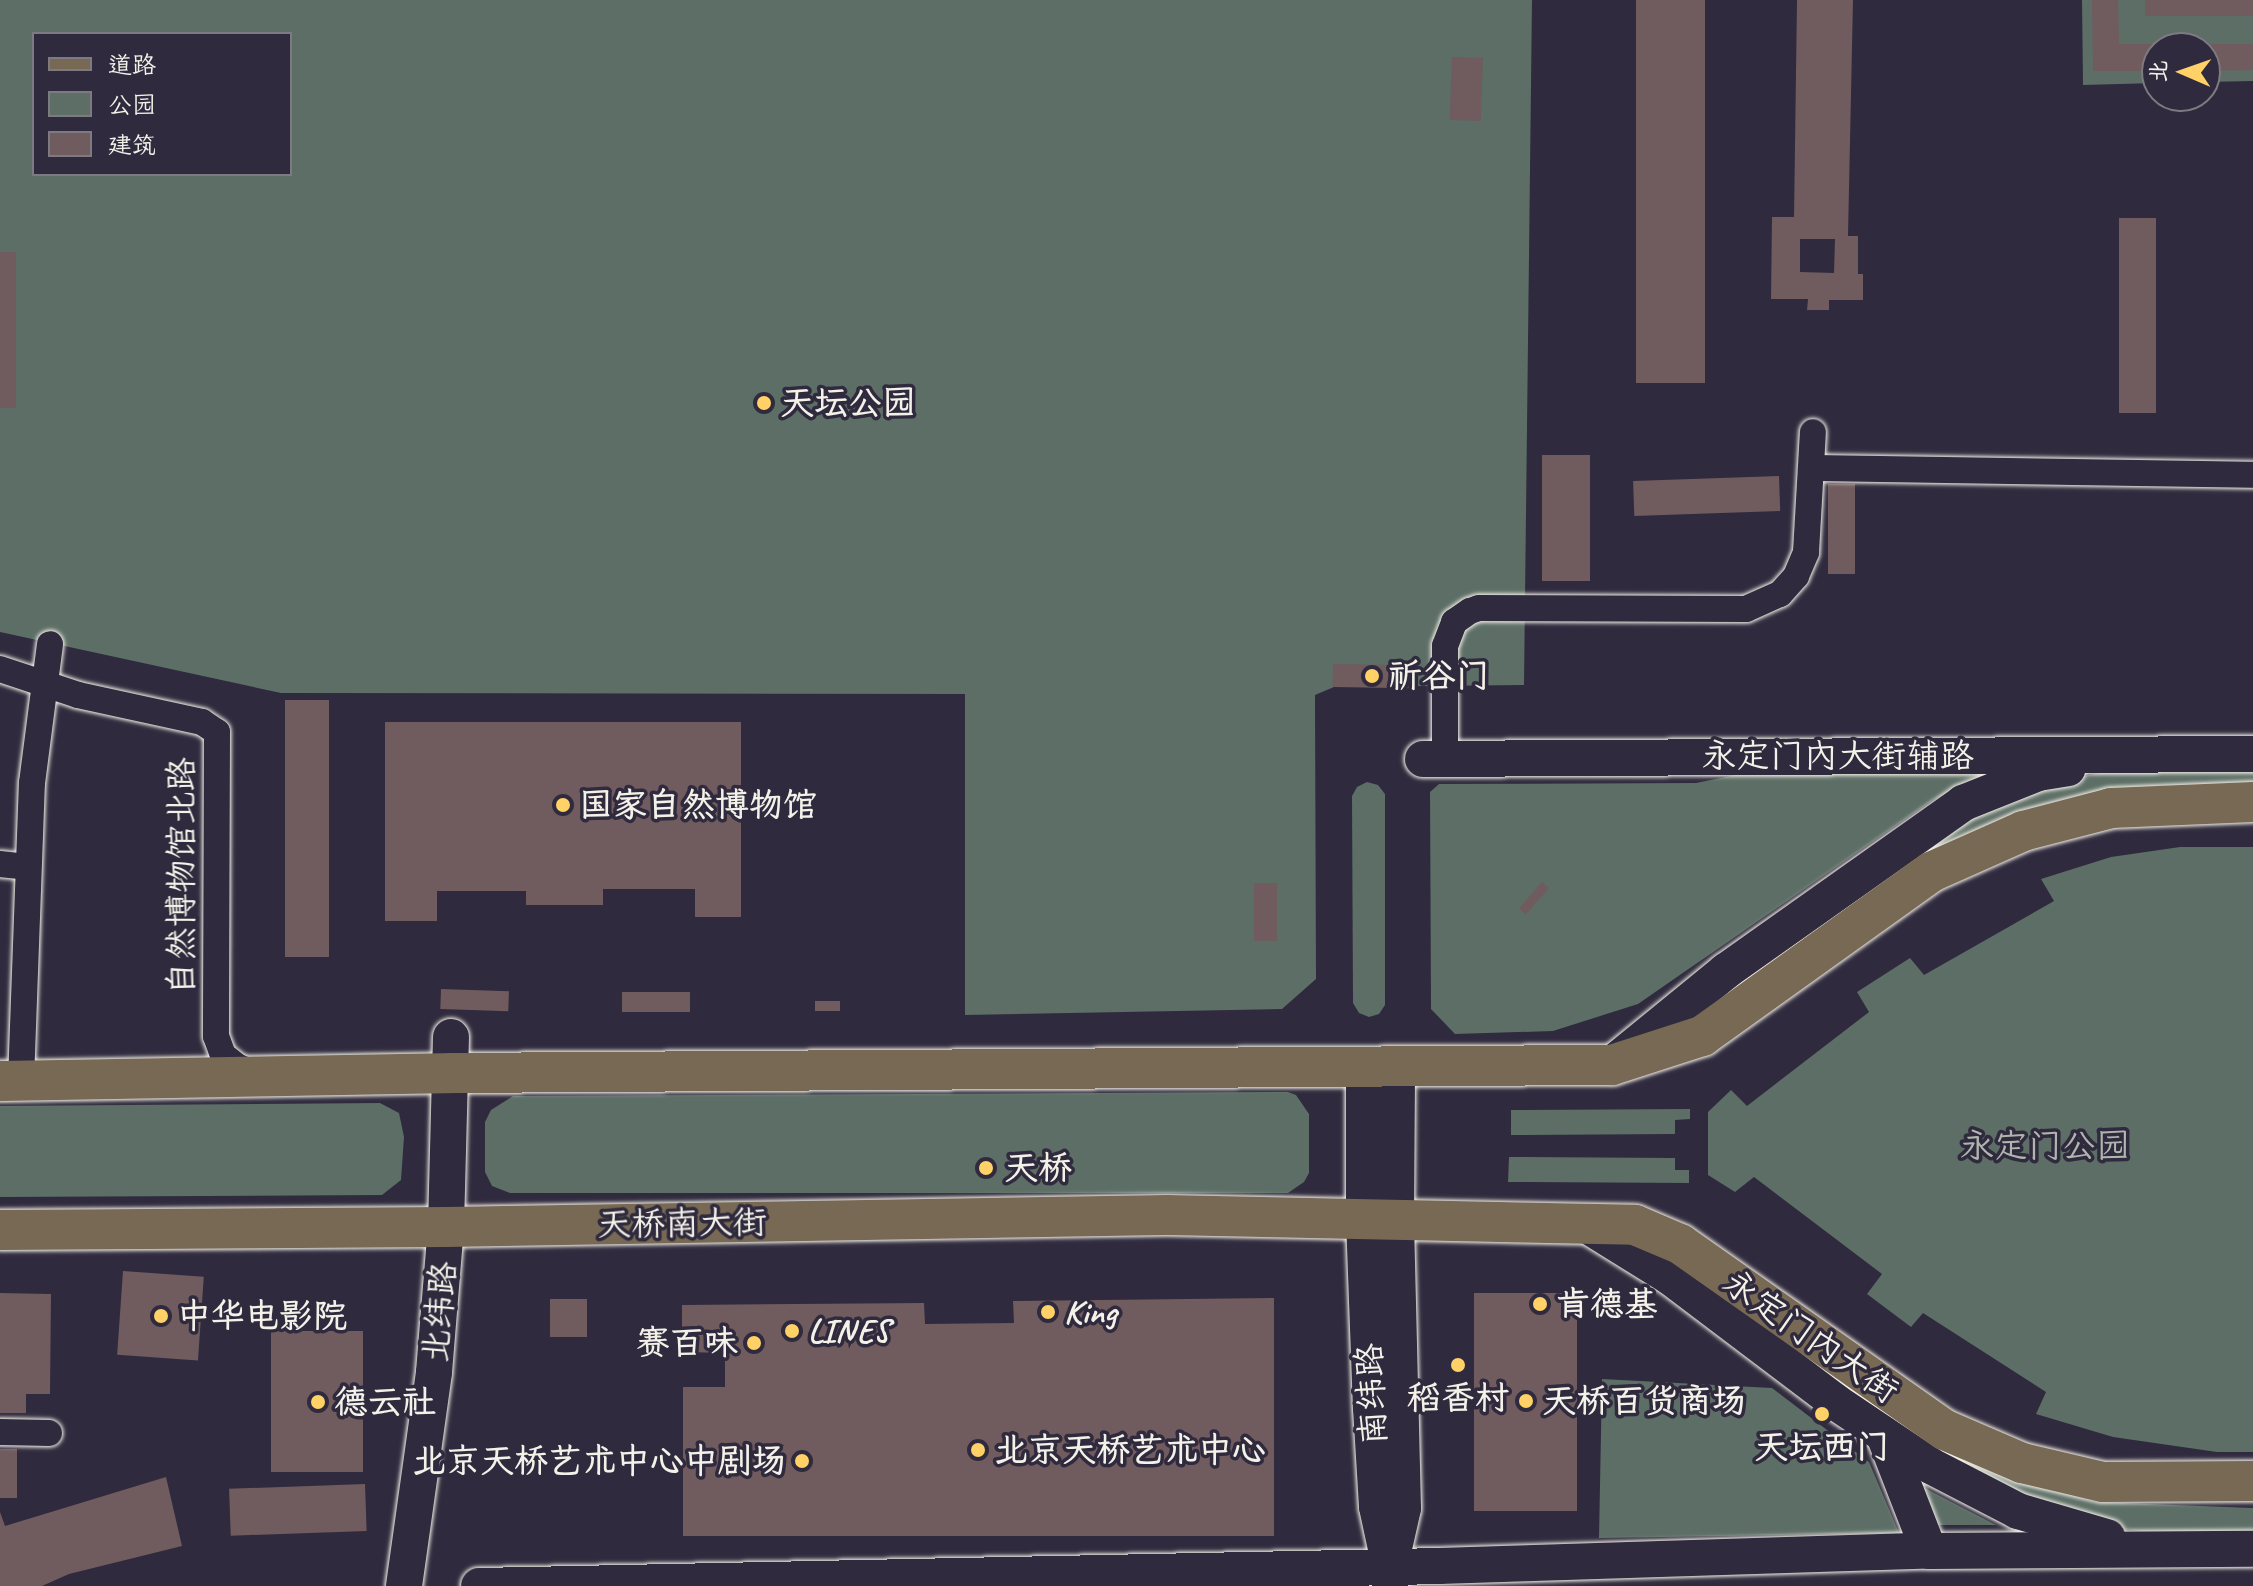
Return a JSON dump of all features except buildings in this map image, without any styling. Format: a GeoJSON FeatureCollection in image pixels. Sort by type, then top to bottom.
{"type":"FeatureCollection","features":[{"type":"Feature","properties":{"kind":"main road"},"geometry":{"type":"LineString","coordinates":[[10,1081],[265,1077],[452,1055],[1381,1067],[1612,1065],[1702,1036],[1736,988],[1815,956],[1931,872],[2023,831],[2111,808],[2253,802]]}},
{"type":"Feature","properties":{"kind":"main road","name":"天桥南大街"},"geometry":{"type":"LineString","coordinates":[[0,1230],[446,1227],[1167,1215],[1380,1220]]}},
{"type":"Feature","properties":{"kind":"main road","name":"永定门内大街"},"geometry":{"type":"LineString","coordinates":[[1380,1220],[1635,1225],[1680,1244],[1729,1300],[1804,1354],[1945,1430],[2022,1463],[2103,1482],[2253,1481]]}},
{"type":"Feature","properties":{"kind":"street"},"geometry":{"type":"LineString","coordinates":[[1434,759],[1445,646],[1449,630],[1461,616],[1479,608],[1746,609],[1759,606],[1780,594],[1801,567],[1809,537],[1813,432]]}},
{"type":"Feature","properties":{"kind":"street"},"geometry":{"type":"LineString","coordinates":[[1813,468],[2253,475]]}},
{"type":"Feature","properties":{"kind":"street"},"geometry":{"type":"LineString","coordinates":[[10,1081],[32,783],[50,644]]}},
{"type":"Feature","properties":{"kind":"street","name":"自然博物馆北路"},"geometry":{"type":"LineString","coordinates":[[0,669],[78,695],[202,722],[217,732],[216,1036],[223,1055],[238,1067],[265,1077]]}},
{"type":"Feature","properties":{"kind":"street"},"geometry":{"type":"LineString","coordinates":[[1736,988],[1790,925],[1963,803],[2038,773],[2156,753]]}},
{"type":"Feature","properties":{"kind":"street","name":"永定门内大街辅路"},"geometry":{"type":"LineString","coordinates":[[1434,759],[2253,754]]}},
{"type":"Feature","properties":{"kind":"street"},"geometry":{"type":"LineString","coordinates":[[0,864],[27,867]]}},
{"type":"Feature","properties":{"kind":"street","name":"北纬路"},"geometry":{"type":"LineString","coordinates":[[404,1586],[434,1372],[446,1227],[452,1055]]}},
{"type":"Feature","properties":{"kind":"street","name":"南纬路"},"geometry":{"type":"LineString","coordinates":[[1381,1067],[1377,1507],[1390,1576]]}},
{"type":"Feature","properties":{"kind":"street"},"geometry":{"type":"LineString","coordinates":[[1804,1354],[1884,1435],[1955,1480],[2018,1511],[2085,1533],[2176,1548]]}},
{"type":"Feature","properties":{"kind":"street"},"geometry":{"type":"LineString","coordinates":[[0,1432],[49,1433]]}},
{"type":"Feature","properties":{"kind":"street"},"geometry":{"type":"LineString","coordinates":[[1884,1435],[1929,1551]]}},
{"type":"Feature","properties":{"kind":"street"},"geometry":{"type":"LineString","coordinates":[[479,1586],[1390,1576],[1929,1551],[2253,1549]]}},
{"type":"Feature","properties":{"kind":"green space","name":"天坛公园"},"geometry":{"type":"Polygon","coordinates":[[[0,0],[1532,0],[1524,685],[1334,687],[1315,695],[1316,979],[1282,1009],[965,1015],[965,694],[281,693],[0,632],[0,0]]]}},
{"type":"Feature","properties":{"kind":"green space"},"geometry":{"type":"Polygon","coordinates":[[[2082,0],[2253,0],[2253,81],[2221,82],[2221,32],[2141,32],[2141,83],[2083,85],[2082,0]]]}},
{"type":"Feature","properties":{"kind":"green space"},"geometry":{"type":"Polygon","coordinates":[[[2253,763],[2253,785],[2165,785],[2109,790],[2011,816],[1931,853],[1861,898],[1851,897],[1955,825],[2060,781],[2115,770],[2253,763]]]}},
{"type":"Feature","properties":{"kind":"green space"},"geometry":{"type":"Polygon","coordinates":[[[1750,772],[1986,775],[1933,800],[1638,1004],[1553,1031],[1455,1034],[1431,1009],[1430,792],[1439,784],[1696,783],[1750,772]]]}},
{"type":"Feature","properties":{"kind":"green space"},"geometry":{"type":"Polygon","coordinates":[[[1367,782],[1378,785],[1385,794],[1385,1005],[1379,1014],[1369,1017],[1359,1013],[1353,1003],[1352,796],[1357,787],[1367,782]]]}},
{"type":"Feature","properties":{"kind":"green space","name":"永定门公园"},"geometry":{"type":"Polygon","coordinates":[[[2180,847],[2253,847],[2253,1452],[2217,1452],[2113,1437],[2036,1414],[2046,1392],[1923,1313],[1911,1327],[1867,1294],[1882,1274],[1754,1177],[1735,1192],[1708,1175],[1708,1112],[1731,1090],[1747,1106],[1869,1012],[1857,992],[1910,958],[1924,975],[2054,901],[2041,879],[2111,857],[2180,847]]]}},
{"type":"Feature","properties":{"kind":"green space"},"geometry":{"type":"Polygon","coordinates":[[[1288,1092],[1296,1095],[1309,1114],[1309,1173],[1304,1182],[1288,1193],[510,1193],[492,1186],[485,1172],[485,1122],[491,1110],[513,1096],[1288,1092]]]}},
{"type":"Feature","properties":{"kind":"green space"},"geometry":{"type":"Polygon","coordinates":[[[380,1103],[399,1113],[404,1137],[401,1180],[382,1195],[0,1197],[0,1106],[380,1103]]]}},
{"type":"Feature","properties":{"kind":"green space"},"geometry":{"type":"Polygon","coordinates":[[[1690,1109],[1690,1119],[1675,1120],[1675,1134],[1511,1135],[1511,1110],[1690,1109]]]}},
{"type":"Feature","properties":{"kind":"green space"},"geometry":{"type":"Polygon","coordinates":[[[1509,1157],[1675,1158],[1675,1170],[1689,1170],[1689,1183],[1508,1182],[1509,1157]]]}},
{"type":"Feature","properties":{"kind":"green space"},"geometry":{"type":"Polygon","coordinates":[[[1602,1379],[1772,1388],[1869,1462],[1899,1533],[1599,1538],[1602,1379]]]}},
{"type":"Feature","properties":{"kind":"green space"},"geometry":{"type":"Polygon","coordinates":[[[1865,1405],[1961,1455],[2022,1480],[2095,1502],[2253,1508],[2253,1536],[2189,1536],[2122,1529],[1966,1475],[1865,1405]]]}},
{"type":"Feature","properties":{"kind":"green space"},"geometry":{"type":"Polygon","coordinates":[[[1911,1481],[1996,1525],[1931,1525],[1911,1481]]]}},
{"type":"Feature","properties":{"kind":"place","name":"天坛公园"},"geometry":{"type":"Point","coordinates":[764,403]}},
{"type":"Feature","properties":{"kind":"place","name":"祈谷门"},"geometry":{"type":"Point","coordinates":[1372,676]}},
{"type":"Feature","properties":{"kind":"place","name":"国家自然博物馆"},"geometry":{"type":"Point","coordinates":[563,805]}},
{"type":"Feature","properties":{"kind":"place","name":"天桥"},"geometry":{"type":"Point","coordinates":[986,1168]}},
{"type":"Feature","properties":{"kind":"place","name":"肯德基"},"geometry":{"type":"Point","coordinates":[1540,1304]}},
{"type":"Feature","properties":{"kind":"place","name":"King"},"geometry":{"type":"Point","coordinates":[1048,1312]}},
{"type":"Feature","properties":{"kind":"place","name":"中华电影院"},"geometry":{"type":"Point","coordinates":[161,1316]}},
{"type":"Feature","properties":{"kind":"place","name":"LINES"},"geometry":{"type":"Point","coordinates":[792,1331]}},
{"type":"Feature","properties":{"kind":"place","name":"赛百味"},"geometry":{"type":"Point","coordinates":[754,1343]}},
{"type":"Feature","properties":{"kind":"place","name":"稻香村"},"geometry":{"type":"Point","coordinates":[1458,1365]}},
{"type":"Feature","properties":{"kind":"place","name":"天桥百货商场"},"geometry":{"type":"Point","coordinates":[1526,1401]}},
{"type":"Feature","properties":{"kind":"place","name":"德云社"},"geometry":{"type":"Point","coordinates":[318,1402]}},
{"type":"Feature","properties":{"kind":"place","name":"天坛西门"},"geometry":{"type":"Point","coordinates":[1822,1414]}},
{"type":"Feature","properties":{"kind":"place","name":"北京天桥艺术中心"},"geometry":{"type":"Point","coordinates":[978,1450]}},
{"type":"Feature","properties":{"kind":"place","name":"北京天桥艺术中心中剧场"},"geometry":{"type":"Point","coordinates":[802,1461]}}]}
